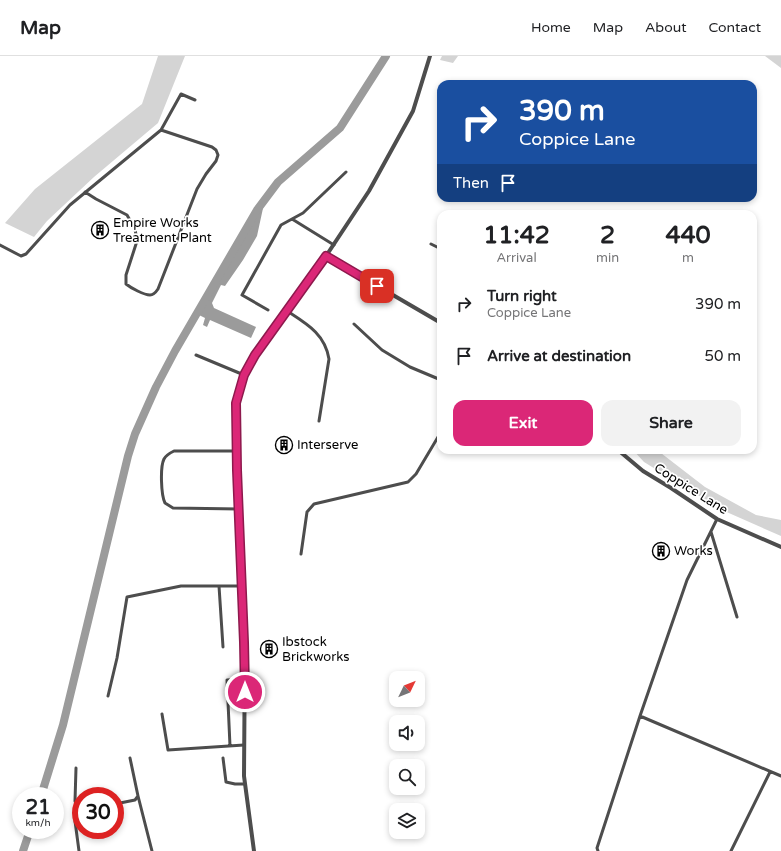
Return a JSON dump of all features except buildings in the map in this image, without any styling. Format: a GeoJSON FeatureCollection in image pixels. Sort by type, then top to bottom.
{"type":"FeatureCollection","features":[{"type":"Feature","properties":{"kind":"street"},"geometry":{"type":"LineString","coordinates":[[254,851],[246,784],[244,745],[245,679],[236,403],[244,375],[255,355],[334,245],[369,191],[413,111],[430,56]]}},
{"type":"Feature","properties":{"kind":"street"},"geometry":{"type":"LineString","coordinates":[[326,256],[437,322]]}},
{"type":"Feature","properties":{"kind":"street","name":"Coppice Lane"},"geometry":{"type":"LineString","coordinates":[[623,454],[643,471],[717,519],[781,547]]}},
{"type":"Feature","properties":{"kind":"lane"},"geometry":{"type":"LineString","coordinates":[[0,245],[21,256],[26,254],[70,205],[161,130],[181,94],[195,100]]}},
{"type":"Feature","properties":{"kind":"lane"},"geometry":{"type":"LineString","coordinates":[[85,192],[127,215],[131,220],[135,229],[137,242],[126,275],[126,284],[149,295],[153,294],[158,289],[197,189],[218,155],[216,150],[212,147],[161,130]]}},
{"type":"Feature","properties":{"kind":"lane"},"geometry":{"type":"LineString","coordinates":[[268,310],[242,295],[280,225],[303,213],[346,172]]}},
{"type":"Feature","properties":{"kind":"lane"},"geometry":{"type":"LineString","coordinates":[[292,219],[334,245]]}},
{"type":"Feature","properties":{"kind":"lane"},"geometry":{"type":"LineString","coordinates":[[431,244],[437,247]]}},
{"type":"Feature","properties":{"kind":"lane"},"geometry":{"type":"LineString","coordinates":[[287,311],[310,326],[321,338],[328,350],[329,359],[319,421]]}},
{"type":"Feature","properties":{"kind":"lane"},"geometry":{"type":"LineString","coordinates":[[354,324],[382,350],[410,367],[437,378]]}},
{"type":"Feature","properties":{"kind":"lane"},"geometry":{"type":"LineString","coordinates":[[196,355],[244,375]]}},
{"type":"Feature","properties":{"kind":"lane"},"geometry":{"type":"LineString","coordinates":[[302,554],[307,512],[314,504],[408,482],[416,474],[437,439]]}},
{"type":"Feature","properties":{"kind":"lane"},"geometry":{"type":"LineString","coordinates":[[237,451],[170,452],[164,459],[162,465],[162,495],[165,503],[173,508],[239,509]]}},
{"type":"Feature","properties":{"kind":"lane"},"geometry":{"type":"LineString","coordinates":[[598,851],[597,848],[640,716],[688,580],[717,519]]}},
{"type":"Feature","properties":{"kind":"lane"},"geometry":{"type":"LineString","coordinates":[[710,532],[737,617]]}},
{"type":"Feature","properties":{"kind":"lane"},"geometry":{"type":"LineString","coordinates":[[108,696],[117,658],[127,597],[182,586],[242,586]]}},
{"type":"Feature","properties":{"kind":"lane"},"geometry":{"type":"LineString","coordinates":[[218,586],[223,647]]}},
{"type":"Feature","properties":{"kind":"lane"},"geometry":{"type":"LineString","coordinates":[[230,746],[227,680],[245,679]]}},
{"type":"Feature","properties":{"kind":"lane"},"geometry":{"type":"LineString","coordinates":[[162,714],[168,750],[244,745]]}},
{"type":"Feature","properties":{"kind":"lane"},"geometry":{"type":"LineString","coordinates":[[640,716],[781,776]]}},
{"type":"Feature","properties":{"kind":"lane"},"geometry":{"type":"LineString","coordinates":[[130,758],[152,851]]}},
{"type":"Feature","properties":{"kind":"lane"},"geometry":{"type":"LineString","coordinates":[[223,758],[226,782],[246,784]]}},
{"type":"Feature","properties":{"kind":"lane"},"geometry":{"type":"LineString","coordinates":[[76,768],[76,787]]}},
{"type":"Feature","properties":{"kind":"lane"},"geometry":{"type":"LineString","coordinates":[[731,851],[770,772]]}},
{"type":"Feature","properties":{"kind":"lane"},"geometry":{"type":"LineString","coordinates":[[124,802],[135,800],[138,796]]}},
{"type":"Feature","properties":{"kind":"lane"},"geometry":{"type":"LineString","coordinates":[[77,839],[79,851]]}},
{"type":"Feature","properties":{"kind":"shaded area"},"geometry":{"type":"Polygon","coordinates":[[[158,56],[185,56],[158,123],[94,177],[47,221],[34,237],[5,223],[35,189],[142,104],[158,56]]]}},
{"type":"Feature","properties":{"kind":"shaded area"},"geometry":{"type":"Polygon","coordinates":[[[442,56],[458,56],[453,63],[440,60],[442,56]]]}},
{"type":"Feature","properties":{"kind":"shaded area"},"geometry":{"type":"Polygon","coordinates":[[[765,56],[781,56],[781,68],[765,56]]]}},
{"type":"Feature","properties":{"kind":"shaded area"},"geometry":{"type":"Polygon","coordinates":[[[265,199],[257,236],[225,286],[221,285],[212,303],[214,308],[256,327],[251,338],[210,320],[207,327],[203,325],[205,318],[197,314],[257,210],[265,199]]]}},
{"type":"Feature","properties":{"kind":"shaded area"},"geometry":{"type":"Polygon","coordinates":[[[637,454],[662,454],[705,487],[756,515],[781,520],[781,536],[722,510],[644,462],[637,454]]]}},
{"type":"Feature","properties":{"kind":"waterway"},"geometry":{"type":"LineString","coordinates":[[44,787],[63,725],[128,456],[135,434],[156,387],[175,351],[257,210],[278,182],[340,128],[386,56]]}},
{"type":"Feature","properties":{"kind":"waterway"},"geometry":{"type":"LineString","coordinates":[[23,851],[27,839]]}},
{"type":"Feature","properties":{"kind":"place","name":"Empire Works Treatment Plant"},"geometry":{"type":"Point","coordinates":[100,230]}},
{"type":"Feature","properties":{"kind":"place","name":"Interserve"},"geometry":{"type":"Point","coordinates":[284,445]}},
{"type":"Feature","properties":{"kind":"place","name":"Works"},"geometry":{"type":"Point","coordinates":[661,551]}},
{"type":"Feature","properties":{"kind":"place","name":"Ibstock Brickworks"},"geometry":{"type":"Point","coordinates":[269,649]}},
{"type":"Feature","properties":{"kind":"route"},"geometry":{"type":"LineString","coordinates":[[245,692],[236,403],[244,375],[255,355],[326,256],[377,286]]}}]}
